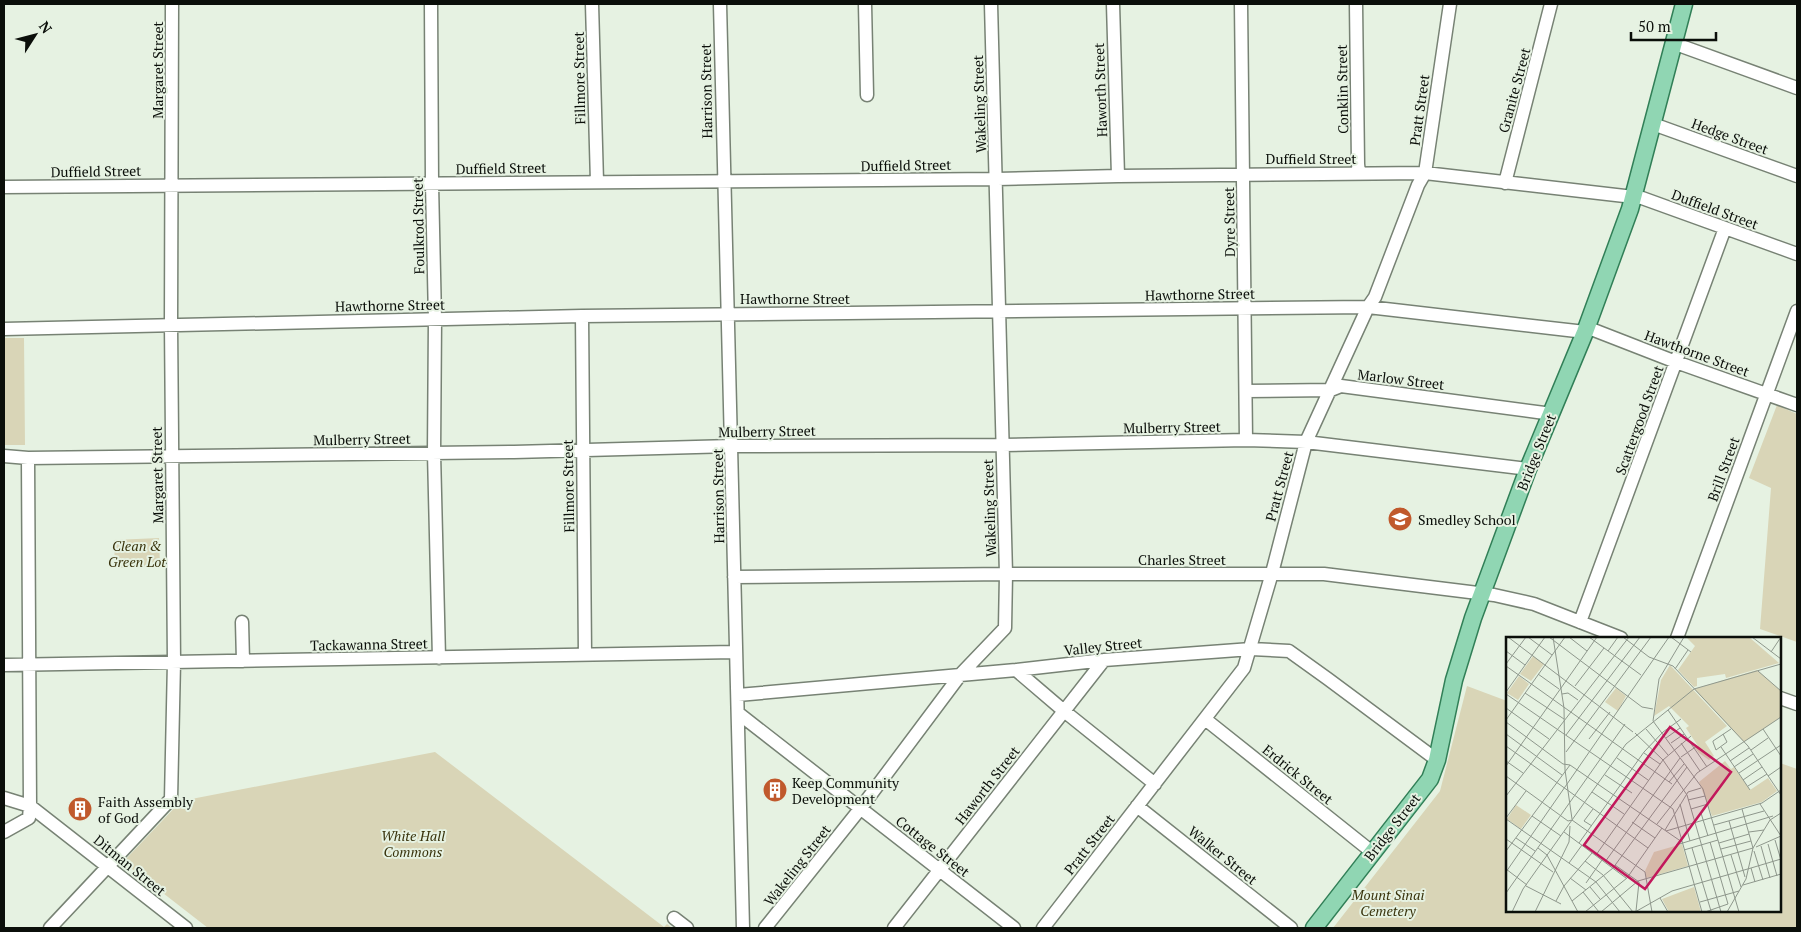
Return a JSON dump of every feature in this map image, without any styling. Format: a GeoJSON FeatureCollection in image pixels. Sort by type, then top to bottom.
{"type":"FeatureCollection","features":[{"type":"Feature","properties":{"kind":"main road","name":"Bridge Street"},"geometry":{"type":"LineString","coordinates":[[1314,928],[1430,779],[1454,680],[1473,618],[1528,469],[1552,414],[1634,196],[1684,4]]}},
{"type":"Feature","properties":{"kind":"street","name":"Margaret Street"},"geometry":{"type":"LineString","coordinates":[[50,928],[171,799],[174,662],[171,455],[172,4]]}},
{"type":"Feature","properties":{"kind":"street","name":"Foulkrod Street"},"geometry":{"type":"LineString","coordinates":[[431,4],[435,319],[434,453],[439,658]]}},
{"type":"Feature","properties":{"kind":"street","name":"Fillmore Street"},"geometry":{"type":"LineString","coordinates":[[592,4],[597,182]]}},
{"type":"Feature","properties":{"kind":"street","name":"Harrison Street"},"geometry":{"type":"LineString","coordinates":[[720,4],[723,182],[732,446],[734,652],[738,695],[742,928]]}},
{"type":"Feature","properties":{"kind":"street"},"geometry":{"type":"LineString","coordinates":[[865,4],[867,95]]}},
{"type":"Feature","properties":{"kind":"street","name":"Wakeling Street"},"geometry":{"type":"LineString","coordinates":[[766,928],[860,809],[961,674],[1005,628],[1006,574],[991,4]]}},
{"type":"Feature","properties":{"kind":"street","name":"Haworth Street"},"geometry":{"type":"LineString","coordinates":[[1113,4],[1118,176]]}},
{"type":"Feature","properties":{"kind":"street","name":"Dyre Street"},"geometry":{"type":"LineString","coordinates":[[1241,4],[1246,440]]}},
{"type":"Feature","properties":{"kind":"street","name":"Conklin Street"},"geometry":{"type":"LineString","coordinates":[[1356,4],[1359,173]]}},
{"type":"Feature","properties":{"kind":"street","name":"Pratt Street"},"geometry":{"type":"LineString","coordinates":[[1043,928],[1244,668],[1272,574],[1306,442],[1368,307],[1375,297],[1418,185],[1425,173],[1450,4]]}},
{"type":"Feature","properties":{"kind":"street","name":"Granite Street"},"geometry":{"type":"LineString","coordinates":[[1505,183],[1551,4]]}},
{"type":"Feature","properties":{"kind":"street"},"geometry":{"type":"LineString","coordinates":[[1673,43],[1797,88]]}},
{"type":"Feature","properties":{"kind":"street","name":"Hedge Street"},"geometry":{"type":"LineString","coordinates":[[1652,124],[1797,176]]}},
{"type":"Feature","properties":{"kind":"street","name":"Duffield Street"},"geometry":{"type":"LineString","coordinates":[[4,188],[172,185],[723,182],[1425,173],[1634,196],[1797,254]]}},
{"type":"Feature","properties":{"kind":"street","name":"Scattergood Street"},"geometry":{"type":"LineString","coordinates":[[1580,622],[1725,228]]}},
{"type":"Feature","properties":{"kind":"street","name":"Hawthorne Street"},"geometry":{"type":"LineString","coordinates":[[4,329],[582,316],[1368,307],[1585,329],[1797,405]]}},
{"type":"Feature","properties":{"kind":"street","name":"Brill Street"},"geometry":{"type":"LineString","coordinates":[[1677,637],[1797,311]]}},
{"type":"Feature","properties":{"kind":"street","name":"Fillmore Street"},"geometry":{"type":"LineString","coordinates":[[582,316],[585,655]]}},
{"type":"Feature","properties":{"kind":"street","name":"Marlow Street"},"geometry":{"type":"LineString","coordinates":[[1246,391],[1331,390],[1341,386],[1552,414]]}},
{"type":"Feature","properties":{"kind":"street","name":"Mulberry Street"},"geometry":{"type":"LineString","coordinates":[[4,456],[28,458],[434,453],[732,446],[1002,445],[1246,440],[1306,442],[1528,469]]}},
{"type":"Feature","properties":{"kind":"street"},"geometry":{"type":"LineString","coordinates":[[4,832],[29,818],[30,806],[28,458]]}},
{"type":"Feature","properties":{"kind":"street","name":"Charles Street"},"geometry":{"type":"LineString","coordinates":[[734,577],[1006,574],[1324,574],[1482,593],[1534,604],[1618,637]]}},
{"type":"Feature","properties":{"kind":"street"},"geometry":{"type":"LineString","coordinates":[[242,622],[243,662]]}},
{"type":"Feature","properties":{"kind":"street","name":"Valley Street"},"geometry":{"type":"LineString","coordinates":[[738,695],[1016,670],[1104,660],[1250,649],[1289,651],[1328,678],[1436,760]]}},
{"type":"Feature","properties":{"kind":"street","name":"Tackawanna Street"},"geometry":{"type":"LineString","coordinates":[[4,665],[734,652]]}},
{"type":"Feature","properties":{"kind":"street","name":"Haworth Street"},"geometry":{"type":"LineString","coordinates":[[894,928],[1104,660]]}},
{"type":"Feature","properties":{"kind":"street"},"geometry":{"type":"LineString","coordinates":[[1016,670],[1155,784]]}},
{"type":"Feature","properties":{"kind":"street"},"geometry":{"type":"LineString","coordinates":[[1781,698],[1797,704]]}},
{"type":"Feature","properties":{"kind":"street","name":"Cottage Street"},"geometry":{"type":"LineString","coordinates":[[738,714],[1014,928]]}},
{"type":"Feature","properties":{"kind":"street","name":"Erdrick Street"},"geometry":{"type":"LineString","coordinates":[[1205,719],[1372,852]]}},
{"type":"Feature","properties":{"kind":"street","name":"Ditman Street"},"geometry":{"type":"LineString","coordinates":[[4,798],[30,806],[186,928]]}},
{"type":"Feature","properties":{"kind":"street","name":"Walker Street"},"geometry":{"type":"LineString","coordinates":[[1137,806],[1291,928]]}},
{"type":"Feature","properties":{"kind":"street"},"geometry":{"type":"LineString","coordinates":[[674,918],[687,928]]}},
{"type":"Feature","properties":{"kind":"green space"},"geometry":{"type":"Polygon","coordinates":[[[4,338],[24,338],[25,445],[4,445],[4,338]]]}},
{"type":"Feature","properties":{"kind":"green space"},"geometry":{"type":"Polygon","coordinates":[[[1777,405],[1797,414],[1797,642],[1760,629],[1771,488],[1749,478],[1777,405]]]}},
{"type":"Feature","properties":{"kind":"green space","name":"Clean & Green Lot"},"geometry":{"type":"Polygon","coordinates":[[[159,538],[160,566],[115,568],[114,540],[159,538]]]}},
{"type":"Feature","properties":{"kind":"green space","name":"Mount Sinai Cemetery"},"geometry":{"type":"Polygon","coordinates":[[[1467,686],[1506,701],[1506,912],[1781,912],[1781,763],[1797,769],[1797,928],[1333,928],[1440,791],[1467,686]]]}},
{"type":"Feature","properties":{"kind":"green space","name":"White Hall Commons"},"geometry":{"type":"Polygon","coordinates":[[[435,752],[664,927],[667,924],[672,928],[208,928],[123,862],[181,801],[435,752]]]}},
{"type":"Feature","properties":{"kind":"place","name":"Smedley School"},"geometry":{"type":"Point","coordinates":[1400,519]}},
{"type":"Feature","properties":{"kind":"place","name":"Keep Community Development"},"geometry":{"type":"Point","coordinates":[775,790]}},
{"type":"Feature","properties":{"kind":"place","name":"Faith Assembly of God"},"geometry":{"type":"Point","coordinates":[80,809]}}]}
